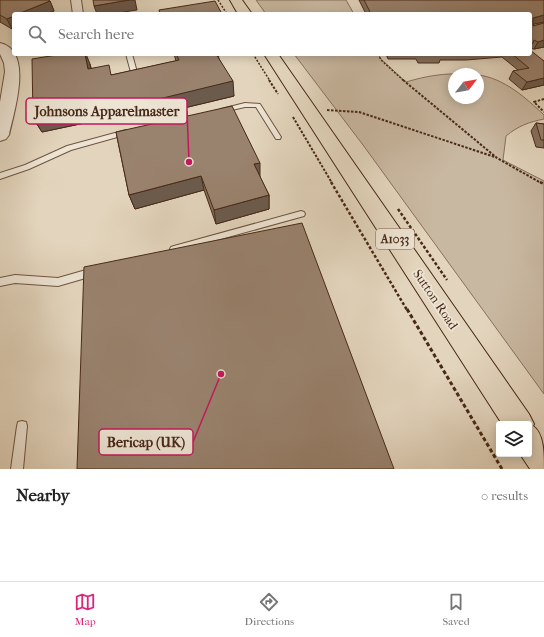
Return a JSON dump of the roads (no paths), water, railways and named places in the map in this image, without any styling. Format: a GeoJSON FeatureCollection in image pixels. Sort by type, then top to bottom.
{"type":"FeatureCollection","features":[{"type":"Feature","properties":{"kind":"highway"},"geometry":{"type":"LineString","coordinates":[[236,0],[244,12]]}},
{"type":"Feature","properties":{"kind":"highway","name":"Sutton Road"},"geometry":{"type":"LineString","coordinates":[[272,56],[517,421]]}},
{"type":"Feature","properties":{"kind":"highway"},"geometry":{"type":"LineString","coordinates":[[532,444],[544,462]]}},
{"type":"Feature","properties":{"kind":"street"},"geometry":{"type":"LineString","coordinates":[[76,0],[78,12]]}},
{"type":"Feature","properties":{"kind":"street"},"geometry":{"type":"LineString","coordinates":[[0,135],[10,91],[12,68],[8,54]]}},
{"type":"Feature","properties":{"kind":"lane"},"geometry":{"type":"LineString","coordinates":[[130,56],[135,76]]}},
{"type":"Feature","properties":{"kind":"lane"},"geometry":{"type":"LineString","coordinates":[[217,111],[245,105],[258,105],[278,137]]}},
{"type":"Feature","properties":{"kind":"lane"},"geometry":{"type":"LineString","coordinates":[[0,176],[27,167],[69,148],[131,130]]}},
{"type":"Feature","properties":{"kind":"lane"},"geometry":{"type":"LineString","coordinates":[[164,252],[301,214]]}},
{"type":"Feature","properties":{"kind":"lane"},"geometry":{"type":"LineString","coordinates":[[0,282],[15,279],[58,282],[102,269]]}},
{"type":"Feature","properties":{"kind":"lane"},"geometry":{"type":"LineString","coordinates":[[17,469],[22,426]]}},
{"type":"Feature","properties":{"kind":"place","name":"Johnsons Apparelmaster"},"geometry":{"type":"Point","coordinates":[189,162]}},
{"type":"Feature","properties":{"kind":"place","name":"Bericap (UK)"},"geometry":{"type":"Point","coordinates":[221,374]}}]}
